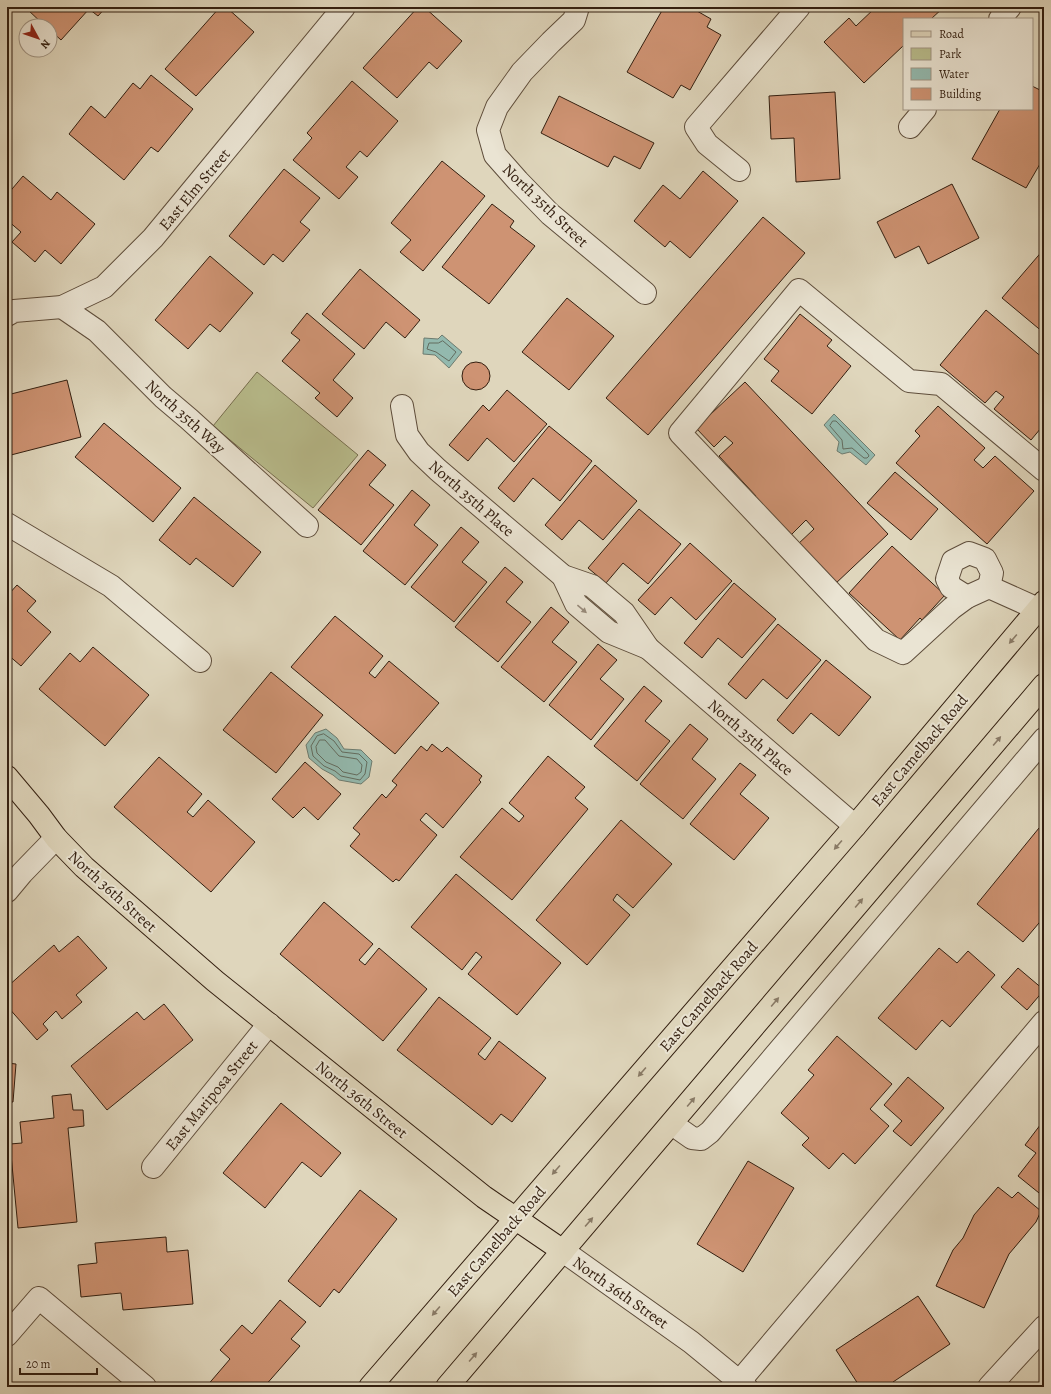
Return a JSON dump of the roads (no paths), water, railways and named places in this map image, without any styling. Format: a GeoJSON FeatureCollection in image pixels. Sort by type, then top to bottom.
{"type":"FeatureCollection","features":[{"type":"Feature","properties":{"kind":"main road","name":"East Camelback Road"},"geometry":{"type":"LineString","coordinates":[[370,1387],[1042,608]]}},
{"type":"Feature","properties":{"kind":"main road"},"geometry":{"type":"LineString","coordinates":[[447,1387],[1044,685]]}},
{"type":"Feature","properties":{"kind":"main road","name":"North 36th Street"},"geometry":{"type":"LineString","coordinates":[[7,777],[56,838],[84,867],[215,981],[484,1197],[563,1251]]}},
{"type":"Feature","properties":{"kind":"street","name":"East Elm Street"},"geometry":{"type":"LineString","coordinates":[[9,311],[62,308],[104,287],[153,238],[344,7]]}},
{"type":"Feature","properties":{"kind":"street","name":"North 35th Street"},"geometry":{"type":"LineString","coordinates":[[578,7],[574,20],[522,72],[496,107],[488,130],[495,155],[518,182],[550,214],[645,293]]}},
{"type":"Feature","properties":{"kind":"street"},"geometry":{"type":"LineString","coordinates":[[739,170],[707,144],[696,127],[799,7]]}},
{"type":"Feature","properties":{"kind":"street"},"geometry":{"type":"LineString","coordinates":[[1001,18],[1010,7]]}},
{"type":"Feature","properties":{"kind":"street"},"geometry":{"type":"LineString","coordinates":[[910,127],[923,110]]}},
{"type":"Feature","properties":{"kind":"street"},"geometry":{"type":"LineString","coordinates":[[1042,608],[989,587],[967,597],[952,608],[903,652],[876,640],[680,433],[799,290],[909,381],[941,384],[1044,470]]}},
{"type":"Feature","properties":{"kind":"street","name":"North 35th Way"},"geometry":{"type":"LineString","coordinates":[[62,308],[97,331],[163,397],[307,526]]}},
{"type":"Feature","properties":{"kind":"street","name":"North 35th Place"},"geometry":{"type":"LineString","coordinates":[[402,406],[407,435],[419,452],[563,576],[576,604],[609,632],[648,648],[855,826]]}},
{"type":"Feature","properties":{"kind":"street"},"geometry":{"type":"LineString","coordinates":[[7,524],[111,586],[200,661]]}},
{"type":"Feature","properties":{"kind":"street"},"geometry":{"type":"LineString","coordinates":[[967,597],[951,587],[947,579],[953,561],[969,553],[986,559],[992,572],[989,587]]}},
{"type":"Feature","properties":{"kind":"street"},"geometry":{"type":"LineString","coordinates":[[672,1124],[692,1138],[701,1139],[710,1132],[1044,739]]}},
{"type":"Feature","properties":{"kind":"street"},"geometry":{"type":"LineString","coordinates":[[7,891],[22,873],[56,838]]}},
{"type":"Feature","properties":{"kind":"street"},"geometry":{"type":"LineString","coordinates":[[742,1384],[1044,1022]]}},
{"type":"Feature","properties":{"kind":"street","name":"East Mariposa Street"},"geometry":{"type":"LineString","coordinates":[[153,1167],[269,1024]]}},
{"type":"Feature","properties":{"kind":"street","name":"North 36th Street"},"geometry":{"type":"LineString","coordinates":[[563,1251],[691,1342],[742,1384]]}},
{"type":"Feature","properties":{"kind":"street"},"geometry":{"type":"LineString","coordinates":[[7,1335],[39,1298],[145,1387]]}},
{"type":"Feature","properties":{"kind":"street"},"geometry":{"type":"LineString","coordinates":[[989,1387],[1044,1327]]}},
{"type":"Feature","properties":{"kind":"water"},"geometry":{"type":"Polygon","coordinates":[[[442,335],[462,352],[449,368],[435,355],[423,354],[424,338],[438,339],[442,335]]]}},
{"type":"Feature","properties":{"kind":"water"},"geometry":{"type":"Polygon","coordinates":[[[834,414],[875,455],[866,465],[850,452],[842,454],[837,451],[839,442],[824,425],[834,414]]]}},
{"type":"Feature","properties":{"kind":"water"},"geometry":{"type":"Polygon","coordinates":[[[326,729],[337,738],[344,749],[361,750],[372,761],[369,777],[361,784],[339,780],[309,758],[306,745],[315,733],[326,729]]]}}]}
